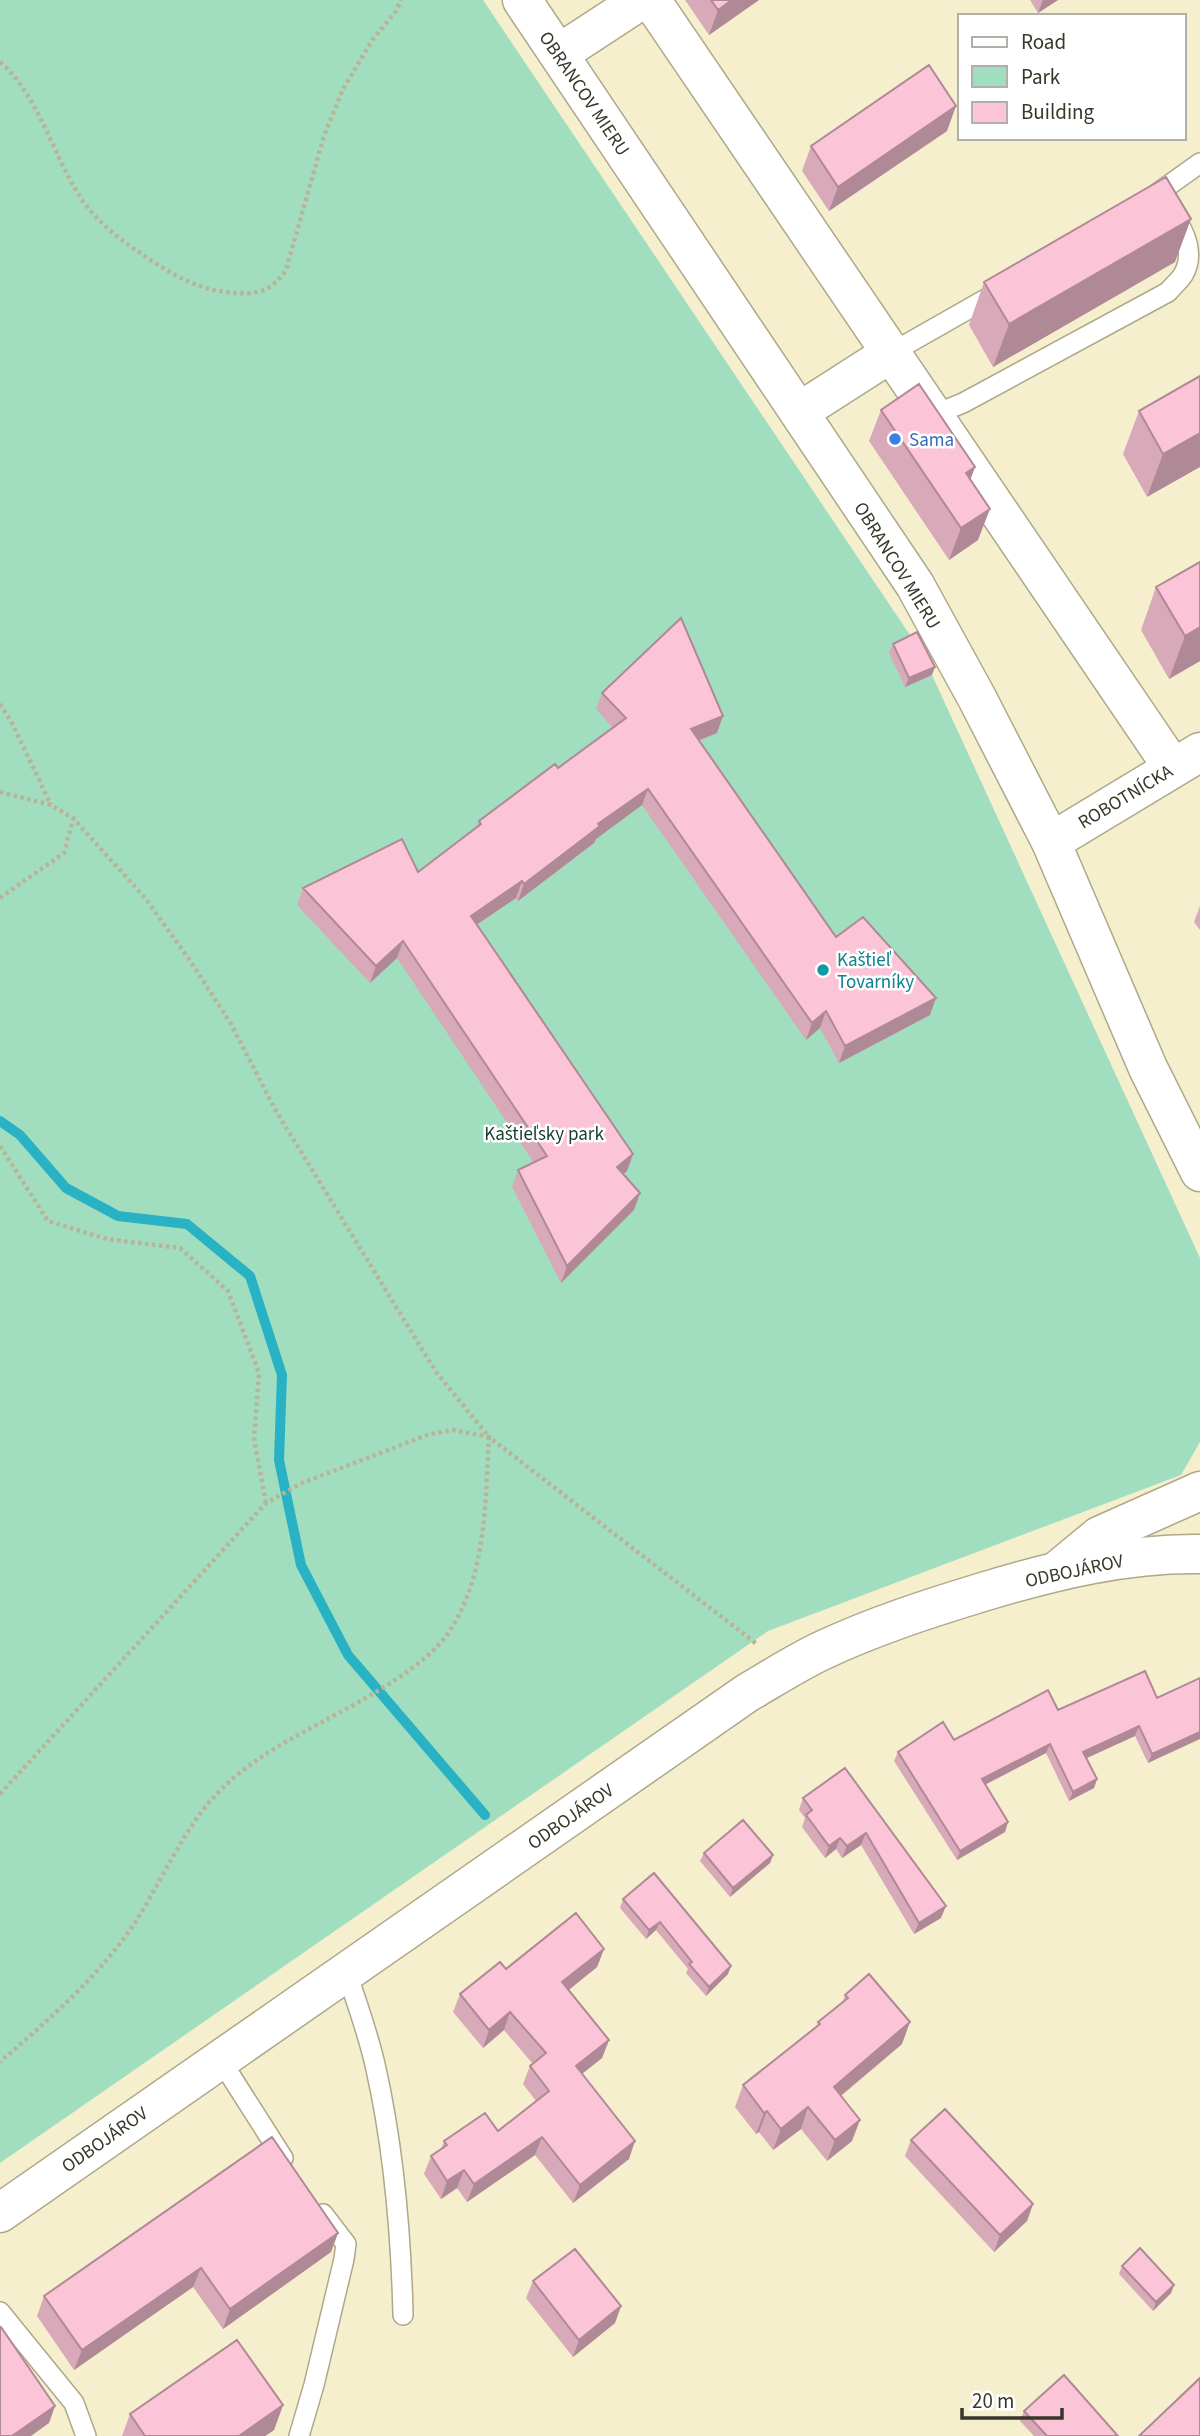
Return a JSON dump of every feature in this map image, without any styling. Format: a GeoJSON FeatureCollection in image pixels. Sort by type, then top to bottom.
{"type":"FeatureCollection","features":[{"type":"Feature","properties":{"kind":"street","name":"OBRANCOV MIERU"},"geometry":{"type":"LineString","coordinates":[[522,0],[915,585],[1051,842],[1148,1068],[1200,1172]]}},
{"type":"Feature","properties":{"kind":"street"},"geometry":{"type":"LineString","coordinates":[[560,54],[641,0]]}},
{"type":"Feature","properties":{"kind":"street"},"geometry":{"type":"LineString","coordinates":[[651,0],[933,415],[1186,760]]}},
{"type":"Feature","properties":{"kind":"street"},"geometry":{"type":"LineString","coordinates":[[799,412],[891,353]]}},
{"type":"Feature","properties":{"kind":"street","name":"ROBOTNÍCKA"},"geometry":{"type":"LineString","coordinates":[[1051,842],[1186,760]]}},
{"type":"Feature","properties":{"kind":"street"},"geometry":{"type":"LineString","coordinates":[[1058,1570],[1099,1536],[1200,1491]]}},
{"type":"Feature","properties":{"kind":"street"},"geometry":{"type":"LineString","coordinates":[[1183,1554],[1200,1535]]}},
{"type":"Feature","properties":{"kind":"street","name":"ODBOJÁROV"},"geometry":{"type":"LineString","coordinates":[[0,2213],[747,1693],[820,1652],[939,1605],[1058,1570],[1114,1560],[1183,1554]]}},
{"type":"Feature","properties":{"kind":"lane"},"geometry":{"type":"LineString","coordinates":[[933,415],[963,403],[1168,292],[1185,273],[1188,243],[1182,225],[1153,197],[1200,163]]}},
{"type":"Feature","properties":{"kind":"lane"},"geometry":{"type":"LineString","coordinates":[[891,353],[1013,284]]}},
{"type":"Feature","properties":{"kind":"lane"},"geometry":{"type":"LineString","coordinates":[[346,1971],[373,2056],[388,2134],[401,2248],[403,2315]]}},
{"type":"Feature","properties":{"kind":"lane"},"geometry":{"type":"LineString","coordinates":[[220,2059],[268,2138],[292,2170]]}},
{"type":"Feature","properties":{"kind":"lane"},"geometry":{"type":"LineString","coordinates":[[299,2436],[344,2259],[345,2244],[315,2202]]}},
{"type":"Feature","properties":{"kind":"lane"},"geometry":{"type":"LineString","coordinates":[[0,2312],[74,2403],[84,2435]]}},
{"type":"Feature","properties":{"kind":"path"},"geometry":{"type":"LineString","coordinates":[[0,62],[10,70],[24,89],[76,190],[92,214],[111,234],[176,277],[216,291],[245,294],[276,285],[286,270],[324,136],[343,89],[373,39],[396,11],[401,0]]}},
{"type":"Feature","properties":{"kind":"path"},"geometry":{"type":"LineString","coordinates":[[0,704],[12,723],[51,805]]}},
{"type":"Feature","properties":{"kind":"path"},"geometry":{"type":"LineString","coordinates":[[0,792],[51,805],[73,818],[146,899],[231,1024],[275,1111],[436,1371],[489,1437],[752,1640]]}},
{"type":"Feature","properties":{"kind":"path"},"geometry":{"type":"LineString","coordinates":[[0,898],[64,853],[73,818]]}},
{"type":"Feature","properties":{"kind":"path"},"geometry":{"type":"LineString","coordinates":[[0,1146],[48,1221],[107,1239],[180,1248],[228,1291],[259,1373],[254,1438],[266,1503]]}},
{"type":"Feature","properties":{"kind":"path"},"geometry":{"type":"LineString","coordinates":[[0,1794],[266,1503],[302,1483],[430,1434],[453,1430],[489,1437]]}},
{"type":"Feature","properties":{"kind":"path"},"geometry":{"type":"LineString","coordinates":[[0,2063],[47,2022],[101,1967],[130,1930],[214,1797],[263,1755],[354,1705],[398,1677],[424,1658],[448,1634],[467,1599],[478,1565],[484,1522],[489,1437]]}},
{"type":"Feature","properties":{"kind":"green space","name":"Kaštieľsky park"},"geometry":{"type":"Polygon","coordinates":[[[0,0],[483,0],[914,641],[932,675],[1200,1258],[1200,1442],[1181,1475],[768,1631],[0,2163],[0,0]]]}},
{"type":"Feature","properties":{"kind":"building"},"geometry":{"type":"Polygon","coordinates":[[[711,0],[732,0],[718,10],[711,0]]]}},
{"type":"Feature","properties":{"kind":"building"},"geometry":{"type":"Polygon","coordinates":[[[929,65],[956,106],[838,187],[811,146],[929,65]]]}},
{"type":"Feature","properties":{"kind":"building"},"geometry":{"type":"Polygon","coordinates":[[[1166,177],[1191,219],[1009,324],[984,282],[1166,177]]]}},
{"type":"Feature","properties":{"kind":"building"},"geometry":{"type":"Polygon","coordinates":[[[1200,376],[1200,433],[1163,454],[1139,411],[1200,376]]]}},
{"type":"Feature","properties":{"kind":"building"},"geometry":{"type":"Polygon","coordinates":[[[919,384],[975,467],[966,473],[990,509],[961,528],[881,410],[919,384]]]}},
{"type":"Feature","properties":{"kind":"building"},"geometry":{"type":"Polygon","coordinates":[[[1200,562],[1200,627],[1185,636],[1156,587],[1200,562]]]}},
{"type":"Feature","properties":{"kind":"building","name":"Kaštieľ Tovarníky"},"geometry":{"type":"Polygon","coordinates":[[[681,618],[723,716],[691,729],[836,937],[863,917],[936,998],[845,1046],[826,1011],[812,1023],[648,789],[598,824],[600,826],[524,884],[522,881],[471,916],[633,1154],[617,1167],[640,1193],[567,1266],[518,1170],[547,1156],[403,941],[376,966],[303,888],[402,839],[418,872],[481,824],[479,821],[555,764],[558,768],[626,718],[602,693],[681,618]]]}},
{"type":"Feature","properties":{"kind":"building"},"geometry":{"type":"Polygon","coordinates":[[[917,632],[935,667],[909,678],[893,644],[917,632]]]}},
{"type":"Feature","properties":{"kind":"building"},"geometry":{"type":"Polygon","coordinates":[[[1145,1671],[1157,1698],[1200,1678],[1200,1732],[1152,1754],[1139,1726],[1083,1752],[1097,1779],[1073,1792],[1050,1744],[982,1779],[1008,1822],[960,1851],[898,1752],[943,1722],[954,1740],[1048,1690],[1058,1710],[1145,1671]]]}},
{"type":"Feature","properties":{"kind":"building"},"geometry":{"type":"Polygon","coordinates":[[[845,1768],[946,1906],[919,1923],[866,1833],[847,1846],[840,1838],[829,1846],[806,1815],[812,1810],[803,1798],[845,1768]]]}},
{"type":"Feature","properties":{"kind":"building"},"geometry":{"type":"Polygon","coordinates":[[[743,1820],[773,1855],[733,1888],[704,1853],[743,1820]]]}},
{"type":"Feature","properties":{"kind":"building"},"geometry":{"type":"Polygon","coordinates":[[[654,1873],[731,1966],[709,1987],[689,1964],[692,1962],[660,1922],[649,1930],[623,1899],[654,1873]]]}},
{"type":"Feature","properties":{"kind":"building"},"geometry":{"type":"Polygon","coordinates":[[[576,1913],[604,1949],[562,1982],[609,2040],[576,2066],[635,2141],[580,2185],[542,2137],[474,2184],[464,2170],[447,2181],[431,2156],[447,2145],[444,2141],[485,2113],[498,2131],[549,2091],[530,2066],[546,2053],[510,2012],[489,2030],[460,1994],[500,1962],[506,1969],[576,1913]]]}},
{"type":"Feature","properties":{"kind":"building"},"geometry":{"type":"Polygon","coordinates":[[[869,1974],[910,2022],[834,2087],[860,2120],[835,2140],[808,2107],[781,2129],[767,2111],[764,2113],[743,2085],[820,2024],[818,2022],[848,1998],[845,1995],[869,1974]]]}},
{"type":"Feature","properties":{"kind":"building"},"geometry":{"type":"Polygon","coordinates":[[[945,2109],[1033,2204],[1000,2235],[911,2140],[945,2109]]]}},
{"type":"Feature","properties":{"kind":"building"},"geometry":{"type":"Polygon","coordinates":[[[272,2137],[338,2233],[230,2309],[201,2268],[82,2350],[44,2296],[272,2137]]]}},
{"type":"Feature","properties":{"kind":"building"},"geometry":{"type":"Polygon","coordinates":[[[1140,2248],[1174,2285],[1156,2302],[1122,2266],[1140,2248]]]}},
{"type":"Feature","properties":{"kind":"building"},"geometry":{"type":"Polygon","coordinates":[[[575,2249],[621,2306],[579,2340],[533,2281],[575,2249]]]}},
{"type":"Feature","properties":{"kind":"building"},"geometry":{"type":"Polygon","coordinates":[[[1,2327],[55,2406],[12,2436],[0,2436],[1,2327]]]}},
{"type":"Feature","properties":{"kind":"building"},"geometry":{"type":"Polygon","coordinates":[[[237,2340],[283,2405],[239,2436],[145,2436],[130,2414],[237,2340]]]}},
{"type":"Feature","properties":{"kind":"building"},"geometry":{"type":"Polygon","coordinates":[[[1064,2375],[1118,2436],[1047,2436],[1024,2411],[1064,2375]]]}},
{"type":"Feature","properties":{"kind":"building"},"geometry":{"type":"Polygon","coordinates":[[[1200,2378],[1200,2436],[1139,2436],[1200,2378]]]}},
{"type":"Feature","properties":{"kind":"waterway"},"geometry":{"type":"LineString","coordinates":[[0,1121],[20,1135],[66,1188],[118,1216],[187,1224],[250,1276],[282,1375],[279,1460],[301,1565],[348,1655],[485,1815]]}},
{"type":"Feature","properties":{"kind":"place","name":"Sama"},"geometry":{"type":"Point","coordinates":[895,439]}},
{"type":"Feature","properties":{"kind":"place","name":"Kaštieľ Tovarníky"},"geometry":{"type":"Point","coordinates":[823,970]}}]}
